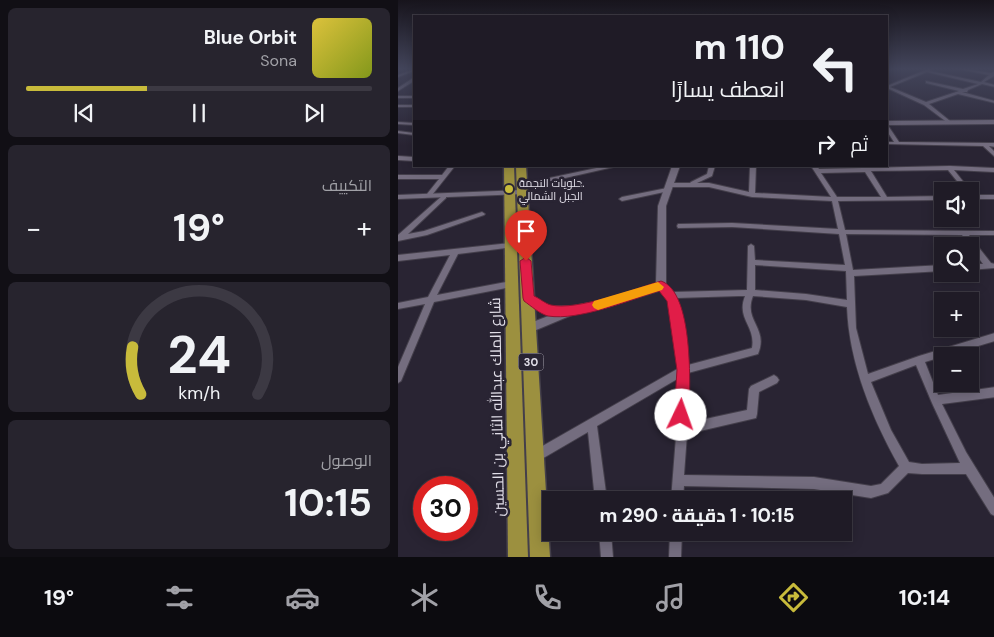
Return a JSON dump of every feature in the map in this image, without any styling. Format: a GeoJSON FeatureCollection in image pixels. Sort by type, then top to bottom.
{"type":"FeatureCollection","features":[{"type":"Feature","properties":{"kind":"main road","name":"شارع الملك عبدالله الثاني بن الحسين"},"geometry":{"type":"LineString","coordinates":[[509,167],[516,192],[528,298],[540,557]]}},
{"type":"Feature","properties":{"kind":"main road","name":"شارع الملك عبدالله الثاني بن الحسين"},"geometry":{"type":"LineString","coordinates":[[518,557],[511,245],[520,167]]}},
{"type":"Feature","properties":{"kind":"street"},"geometry":{"type":"LineString","coordinates":[[903,94],[926,104],[948,122]]}},
{"type":"Feature","properties":{"kind":"street"},"geometry":{"type":"LineString","coordinates":[[926,104],[957,94]]}},
{"type":"Feature","properties":{"kind":"street"},"geometry":{"type":"LineString","coordinates":[[964,94],[994,102]]}},
{"type":"Feature","properties":{"kind":"street"},"geometry":{"type":"LineString","coordinates":[[398,97],[413,97]]}},
{"type":"Feature","properties":{"kind":"street"},"geometry":{"type":"LineString","coordinates":[[398,106],[413,106]]}},
{"type":"Feature","properties":{"kind":"street"},"geometry":{"type":"LineString","coordinates":[[888,123],[994,122]]}},
{"type":"Feature","properties":{"kind":"street"},"geometry":{"type":"LineString","coordinates":[[398,124],[413,124]]}},
{"type":"Feature","properties":{"kind":"street"},"geometry":{"type":"LineString","coordinates":[[888,130],[897,143]]}},
{"type":"Feature","properties":{"kind":"street"},"geometry":{"type":"LineString","coordinates":[[398,132],[413,134]]}},
{"type":"Feature","properties":{"kind":"street"},"geometry":{"type":"LineString","coordinates":[[888,143],[994,145]]}},
{"type":"Feature","properties":{"kind":"street"},"geometry":{"type":"LineString","coordinates":[[985,144],[994,156]]}},
{"type":"Feature","properties":{"kind":"street"},"geometry":{"type":"LineString","coordinates":[[398,158],[413,159]]}},
{"type":"Feature","properties":{"kind":"street"},"geometry":{"type":"LineString","coordinates":[[430,194],[451,167]]}},
{"type":"Feature","properties":{"kind":"street"},"geometry":{"type":"LineString","coordinates":[[402,197],[444,197],[516,192],[611,167]]}},
{"type":"Feature","properties":{"kind":"street"},"geometry":{"type":"LineString","coordinates":[[676,167],[662,206],[661,286],[671,295],[676,314],[684,370],[677,491]]}},
{"type":"Feature","properties":{"kind":"street"},"geometry":{"type":"LineString","coordinates":[[690,185],[710,175],[712,167]]}},
{"type":"Feature","properties":{"kind":"street"},"geometry":{"type":"LineString","coordinates":[[752,196],[753,167]]}},
{"type":"Feature","properties":{"kind":"street"},"geometry":{"type":"LineString","coordinates":[[950,168],[961,182]]}},
{"type":"Feature","properties":{"kind":"street"},"geometry":{"type":"LineString","coordinates":[[816,169],[950,168],[994,170]]}},
{"type":"Feature","properties":{"kind":"street"},"geometry":{"type":"LineString","coordinates":[[816,169],[835,199],[849,271],[852,328],[865,380],[887,434],[906,467]]}},
{"type":"Feature","properties":{"kind":"street"},"geometry":{"type":"LineString","coordinates":[[867,170],[886,199]]}},
{"type":"Feature","properties":{"kind":"street"},"geometry":{"type":"LineString","coordinates":[[398,177],[442,177]]}},
{"type":"Feature","properties":{"kind":"street"},"geometry":{"type":"LineString","coordinates":[[622,199],[669,187],[690,185],[709,185],[752,196],[835,199],[934,198]]}},
{"type":"Feature","properties":{"kind":"street"},"geometry":{"type":"LineString","coordinates":[[402,197],[430,194],[516,192]]}},
{"type":"Feature","properties":{"kind":"street"},"geometry":{"type":"LineString","coordinates":[[979,196],[994,197]]}},
{"type":"Feature","properties":{"kind":"street"},"geometry":{"type":"LineString","coordinates":[[398,238],[444,197]]}},
{"type":"Feature","properties":{"kind":"street"},"geometry":{"type":"LineString","coordinates":[[398,238],[425,233],[482,214]]}},
{"type":"Feature","properties":{"kind":"street"},"geometry":{"type":"LineString","coordinates":[[680,226],[739,225],[842,232],[994,233]]}},
{"type":"Feature","properties":{"kind":"street"},"geometry":{"type":"LineString","coordinates":[[398,230],[408,229]]}},
{"type":"Feature","properties":{"kind":"street"},"geometry":{"type":"LineString","coordinates":[[964,233],[992,266]]}},
{"type":"Feature","properties":{"kind":"street"},"geometry":{"type":"LineString","coordinates":[[398,258],[511,245]]}},
{"type":"Feature","properties":{"kind":"street"},"geometry":{"type":"LineString","coordinates":[[536,456],[684,370],[754,351],[756,331],[748,316],[746,305],[751,292],[751,246]]}},
{"type":"Feature","properties":{"kind":"street"},"geometry":{"type":"LineString","coordinates":[[398,378],[431,299],[455,252]]}},
{"type":"Feature","properties":{"kind":"street"},"geometry":{"type":"LineString","coordinates":[[751,262],[849,271],[934,268]]}},
{"type":"Feature","properties":{"kind":"street"},"geometry":{"type":"LineString","coordinates":[[979,267],[992,266]]}},
{"type":"Feature","properties":{"kind":"street"},"geometry":{"type":"LineString","coordinates":[[398,306],[511,284]]}},
{"type":"Feature","properties":{"kind":"street"},"geometry":{"type":"LineString","coordinates":[[530,328],[576,310],[661,286]]}},
{"type":"Feature","properties":{"kind":"street"},"geometry":{"type":"LineString","coordinates":[[671,295],[751,292],[809,295],[851,304]]}},
{"type":"Feature","properties":{"kind":"street"},"geometry":{"type":"LineString","coordinates":[[528,298],[549,311],[576,310]]}},
{"type":"Feature","properties":{"kind":"street"},"geometry":{"type":"LineString","coordinates":[[865,380],[919,360],[994,337]]}},
{"type":"Feature","properties":{"kind":"street"},"geometry":{"type":"LineString","coordinates":[[919,360],[935,400],[967,468],[994,507]]}},
{"type":"Feature","properties":{"kind":"street"},"geometry":{"type":"LineString","coordinates":[[681,430],[752,414],[754,389],[774,380]]}},
{"type":"Feature","properties":{"kind":"street"},"geometry":{"type":"LineString","coordinates":[[935,400],[994,392]]}},
{"type":"Feature","properties":{"kind":"street"},"geometry":{"type":"LineString","coordinates":[[592,425],[600,491]]}},
{"type":"Feature","properties":{"kind":"street"},"geometry":{"type":"LineString","coordinates":[[906,467],[922,469],[967,468]]}},
{"type":"Feature","properties":{"kind":"street"},"geometry":{"type":"LineString","coordinates":[[678,480],[814,483],[871,492],[884,489],[906,467]]}},
{"type":"Feature","properties":{"kind":"street"},"geometry":{"type":"LineString","coordinates":[[605,541],[607,557]]}},
{"type":"Feature","properties":{"kind":"street"},"geometry":{"type":"LineString","coordinates":[[675,557],[676,541]]}},
{"type":"Feature","properties":{"kind":"slow traffic"},"geometry":{"type":"LineString","coordinates":[[598,305],[658,287]]}},
{"type":"Feature","properties":{"kind":"place","name":"حلويات النجمة. الجبل الشمالي"},"geometry":{"type":"Point","coordinates":[509,189]}},
{"type":"Feature","properties":{"kind":"route"},"geometry":{"type":"LineString","coordinates":[[526,261],[528,298],[549,311],[576,310],[661,286],[666,290],[673,300],[679,328],[684,370],[681,415]]}}]}
